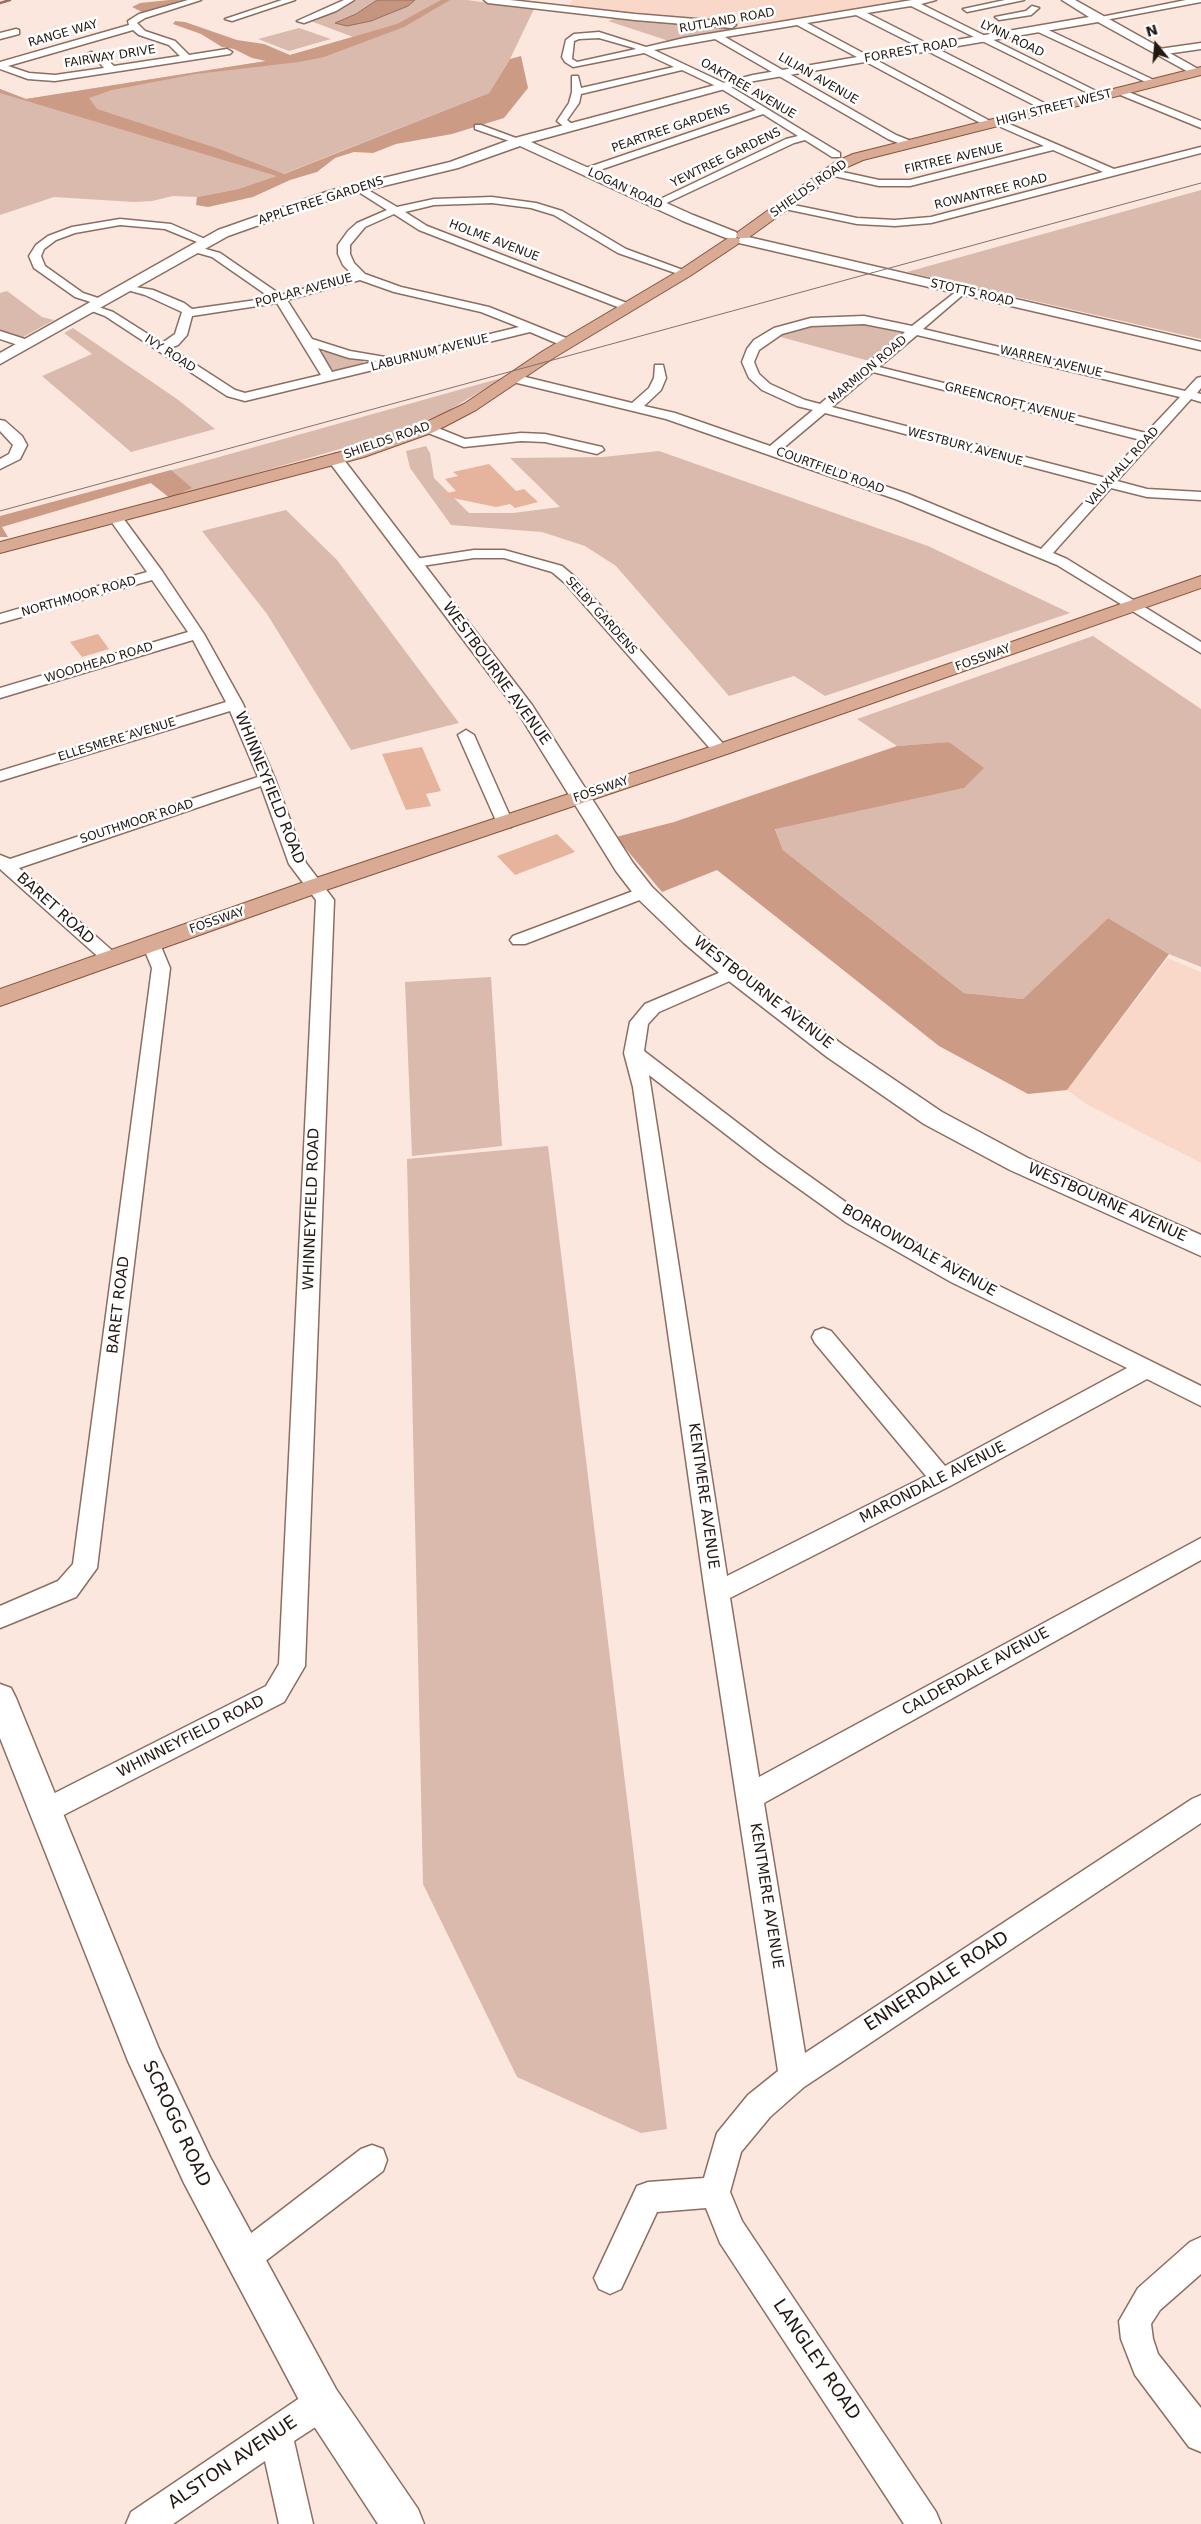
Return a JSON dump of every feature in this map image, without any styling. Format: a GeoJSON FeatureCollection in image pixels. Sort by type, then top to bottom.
{"type":"FeatureCollection","features":[{"type":"Feature","properties":{"kind":"main road","name":"HIGH STREET WEST"},"geometry":{"type":"LineString","coordinates":[[907,143],[1120,92],[1198,71]]}},
{"type":"Feature","properties":{"kind":"main road","name":"SHIELDS ROAD"},"geometry":{"type":"LineString","coordinates":[[0,548],[378,447],[428,428],[470,407],[567,343],[685,273],[784,206],[829,172],[858,157],[907,143]]}},
{"type":"Feature","properties":{"kind":"main road","name":"FOSSWAY"},"geometry":{"type":"LineString","coordinates":[[0,998],[315,886],[720,750],[1201,582]]}},
{"type":"Feature","properties":{"kind":"street","name":"FAIRWAY DRIVE"},"geometry":{"type":"LineString","coordinates":[[186,58],[172,44],[133,27],[131,22],[138,17],[197,0]]}},
{"type":"Feature","properties":{"kind":"street"},"geometry":{"type":"LineString","coordinates":[[301,21],[324,13],[350,0]]}},
{"type":"Feature","properties":{"kind":"street"},"geometry":{"type":"LineString","coordinates":[[488,0],[761,28],[816,31]]}},
{"type":"Feature","properties":{"kind":"street","name":"RUTLAND ROAD"},"geometry":{"type":"LineString","coordinates":[[576,65],[645,49],[932,0]]}},
{"type":"Feature","properties":{"kind":"street"},"geometry":{"type":"LineString","coordinates":[[967,9],[1018,0],[1035,8],[1036,19]]}},
{"type":"Feature","properties":{"kind":"street"},"geometry":{"type":"LineString","coordinates":[[1070,0],[1159,52],[1198,71]]}},
{"type":"Feature","properties":{"kind":"street"},"geometry":{"type":"LineString","coordinates":[[1100,18],[1200,0]]}},
{"type":"Feature","properties":{"kind":"street"},"geometry":{"type":"LineString","coordinates":[[229,19],[288,1],[324,13]]}},
{"type":"Feature","properties":{"kind":"street","name":"LYNN ROAD"},"geometry":{"type":"LineString","coordinates":[[912,3],[1101,96]]}},
{"type":"Feature","properties":{"kind":"street"},"geometry":{"type":"LineString","coordinates":[[857,12],[1049,109]]}},
{"type":"Feature","properties":{"kind":"street"},"geometry":{"type":"LineString","coordinates":[[216,15],[248,25]]}},
{"type":"Feature","properties":{"kind":"street","name":"FORREST ROAD"},"geometry":{"type":"LineString","coordinates":[[724,86],[782,73],[984,39],[1036,19],[1057,26],[1100,18]]}},
{"type":"Feature","properties":{"kind":"street"},"geometry":{"type":"LineString","coordinates":[[988,19],[1036,19],[1155,83]]}},
{"type":"Feature","properties":{"kind":"street"},"geometry":{"type":"LineString","coordinates":[[798,22],[993,122],[1114,173]]}},
{"type":"Feature","properties":{"kind":"street","name":"RANGE WAY"},"geometry":{"type":"LineString","coordinates":[[0,66],[133,27]]}},
{"type":"Feature","properties":{"kind":"street"},"geometry":{"type":"LineString","coordinates":[[0,36],[16,32]]}},
{"type":"Feature","properties":{"kind":"street","name":"OAKTREE AVENUE"},"geometry":{"type":"LineString","coordinates":[[576,65],[568,60],[567,57],[570,40],[577,36],[599,35],[645,49],[724,86],[836,155]]}},
{"type":"Feature","properties":{"kind":"street","name":"LILIAN AVENUE"},"geometry":{"type":"LineString","coordinates":[[717,36],[907,143]]}},
{"type":"Feature","properties":{"kind":"street"},"geometry":{"type":"LineString","coordinates":[[1159,52],[1201,46]]}},
{"type":"Feature","properties":{"kind":"street","name":"FAIRWAY DRIVE"},"geometry":{"type":"LineString","coordinates":[[0,66],[37,78],[62,78],[228,52]]}},
{"type":"Feature","properties":{"kind":"street"},"geometry":{"type":"LineString","coordinates":[[91,55],[101,59],[112,70]]}},
{"type":"Feature","properties":{"kind":"street"},"geometry":{"type":"LineString","coordinates":[[570,126],[562,121],[573,106],[577,92],[573,72],[576,65]]}},
{"type":"Feature","properties":{"kind":"street"},"geometry":{"type":"LineString","coordinates":[[577,92],[684,67]]}},
{"type":"Feature","properties":{"kind":"street","name":"FAIRWAY DRIVE"},"geometry":{"type":"LineString","coordinates":[[18,85],[37,78]]}},
{"type":"Feature","properties":{"kind":"street","name":"APPLETREE GARDENS"},"geometry":{"type":"LineString","coordinates":[[0,359],[231,229],[288,212],[358,187],[454,165],[519,141],[570,126],[724,86]]}},
{"type":"Feature","properties":{"kind":"street"},"geometry":{"type":"LineString","coordinates":[[1120,92],[1201,125]]}},
{"type":"Feature","properties":{"kind":"street","name":"PEARTREE GARDENS"},"geometry":{"type":"LineString","coordinates":[[587,171],[763,111]]}},
{"type":"Feature","properties":{"kind":"street"},"geometry":{"type":"LineString","coordinates":[[478,127],[519,141]]}},
{"type":"Feature","properties":{"kind":"street","name":"YEWTREE GARDENS"},"geometry":{"type":"LineString","coordinates":[[658,204],[790,141],[805,137]]}},
{"type":"Feature","properties":{"kind":"street","name":"LOGAN ROAD"},"geometry":{"type":"LineString","coordinates":[[519,141],[738,238]]}},
{"type":"Feature","properties":{"kind":"street","name":"FIRTREE AVENUE"},"geometry":{"type":"LineString","coordinates":[[829,172],[879,182],[910,183],[1054,147]]}},
{"type":"Feature","properties":{"kind":"street","name":"ROWANTREE ROAD"},"geometry":{"type":"LineString","coordinates":[[784,206],[857,221],[914,222],[952,216],[1201,150]]}},
{"type":"Feature","properties":{"kind":"street","name":"HOLME AVENUE"},"geometry":{"type":"LineString","coordinates":[[358,187],[393,211],[433,232],[628,307]]}},
{"type":"Feature","properties":{"kind":"street"},"geometry":{"type":"LineString","coordinates":[[567,343],[485,309],[385,287],[361,276],[349,266],[345,258],[343,250],[346,241],[361,225],[393,211],[452,200],[492,200],[532,205],[570,218],[622,251],[685,273]]}},
{"type":"Feature","properties":{"kind":"street","name":"IVY ROAD"},"geometry":{"type":"LineString","coordinates":[[200,245],[167,226],[151,223],[120,222],[72,230],[52,238],[40,247],[35,256],[40,268],[230,393],[252,396]]}},
{"type":"Feature","properties":{"kind":"street","name":"STOTTS ROAD"},"geometry":{"type":"LineString","coordinates":[[738,238],[826,261],[962,290],[1201,346]]}},
{"type":"Feature","properties":{"kind":"street"},"geometry":{"type":"LineString","coordinates":[[200,245],[280,299],[289,310],[329,378]]}},
{"type":"Feature","properties":{"kind":"street","name":"POPLAR AVENUE"},"geometry":{"type":"LineString","coordinates":[[188,313],[280,299],[361,276]]}},
{"type":"Feature","properties":{"kind":"street"},"geometry":{"type":"LineString","coordinates":[[128,287],[149,292],[186,309],[188,313],[179,338],[161,348]]}},
{"type":"Feature","properties":{"kind":"street","name":"MARMION ROAD"},"geometry":{"type":"LineString","coordinates":[[774,450],[962,290]]}},
{"type":"Feature","properties":{"kind":"street","name":"WARREN AVENUE"},"geometry":{"type":"LineString","coordinates":[[822,409],[782,396],[759,382],[753,376],[748,362],[753,349],[758,343],[788,327],[825,321],[864,320],[1195,396]]}},
{"type":"Feature","properties":{"kind":"street","name":"LABURNUM AVENUE"},"geometry":{"type":"LineString","coordinates":[[252,396],[531,328]]}},
{"type":"Feature","properties":{"kind":"street"},"geometry":{"type":"LineString","coordinates":[[0,335],[27,344]]}},
{"type":"Feature","properties":{"kind":"street"},"geometry":{"type":"LineString","coordinates":[[306,341],[349,354],[401,360]]}},
{"type":"Feature","properties":{"kind":"street"},"geometry":{"type":"LineString","coordinates":[[636,406],[655,390],[660,378],[659,368]]}},
{"type":"Feature","properties":{"kind":"street","name":"GREENCROFT AVENUE"},"geometry":{"type":"LineString","coordinates":[[870,368],[1149,438]]}},
{"type":"Feature","properties":{"kind":"street","name":"COURTFIELD ROAD"},"geometry":{"type":"LineString","coordinates":[[514,378],[636,406],[774,450],[903,497],[1045,554],[1201,648]]}},
{"type":"Feature","properties":{"kind":"street","name":"VAUXHALL ROAD"},"geometry":{"type":"LineString","coordinates":[[1045,554],[1149,438],[1195,396],[1201,382]]}},
{"type":"Feature","properties":{"kind":"street","name":"WESTBURY AVENUE"},"geometry":{"type":"LineString","coordinates":[[822,409],[1108,484],[1163,496],[1201,496]]}},
{"type":"Feature","properties":{"kind":"street"},"geometry":{"type":"LineString","coordinates":[[0,424],[20,445],[15,456],[0,465]]}},
{"type":"Feature","properties":{"kind":"street"},"geometry":{"type":"LineString","coordinates":[[428,428],[464,443],[521,436],[545,438],[598,450]]}},
{"type":"Feature","properties":{"kind":"street","name":"WESTBOURNE AVENUE"},"geometry":{"type":"LineString","coordinates":[[335,459],[525,709],[580,797],[644,892],[733,973],[883,1084],[972,1140],[1201,1246]]}},
{"type":"Feature","properties":{"kind":"street","name":"WHINNEYFIELD ROAD"},"geometry":{"type":"LineString","coordinates":[[46,1811],[275,1694],[292,1666],[325,900],[298,864],[267,779],[235,704],[197,634],[116,517]]}},
{"type":"Feature","properties":{"kind":"street","name":"SELBY GARDENS"},"geometry":{"type":"LineString","coordinates":[[415,563],[474,554],[504,554],[557,569],[570,580],[720,750]]}},
{"type":"Feature","properties":{"kind":"street","name":"NORTHMOOR ROAD"},"geometry":{"type":"LineString","coordinates":[[0,619],[157,574]]}},
{"type":"Feature","properties":{"kind":"street","name":"WOODHEAD ROAD"},"geometry":{"type":"LineString","coordinates":[[0,693],[197,634]]}},
{"type":"Feature","properties":{"kind":"street","name":"ELLESMERE AVENUE"},"geometry":{"type":"LineString","coordinates":[[0,776],[235,704]]}},
{"type":"Feature","properties":{"kind":"street"},"geometry":{"type":"LineString","coordinates":[[466,735],[505,823]]}},
{"type":"Feature","properties":{"kind":"street","name":"SOUTHMOOR ROAD"},"geometry":{"type":"LineString","coordinates":[[3,863],[267,779]]}},
{"type":"Feature","properties":{"kind":"street","name":"BARET ROAD"},"geometry":{"type":"LineString","coordinates":[[3,863],[110,958]]}},
{"type":"Feature","properties":{"kind":"street"},"geometry":{"type":"LineString","coordinates":[[520,940],[644,892]]}},
{"type":"Feature","properties":{"kind":"street","name":"BARET ROAD"},"geometry":{"type":"LineString","coordinates":[[0,1617],[67,1589],[86,1568],[162,968],[151,944]]}},
{"type":"Feature","properties":{"kind":"street","name":"KENTMERE AVENUE"},"geometry":{"type":"LineString","coordinates":[[733,973],[652,1008],[639,1022],[634,1053],[645,1096],[716,1593],[794,2077]]}},
{"type":"Feature","properties":{"kind":"street","name":"BORROWDALE AVENUE"},"geometry":{"type":"LineString","coordinates":[[634,1053],[770,1158],[854,1218],[959,1276],[1148,1368],[1201,1397]]}},
{"type":"Feature","properties":{"kind":"street"},"geometry":{"type":"LineString","coordinates":[[823,1337],[942,1479]]}},
{"type":"Feature","properties":{"kind":"street","name":"MARONDALE AVENUE"},"geometry":{"type":"LineString","coordinates":[[716,1593],[942,1479],[1148,1368]]}},
{"type":"Feature","properties":{"kind":"street","name":"CALDERDALE AVENUE"},"geometry":{"type":"LineString","coordinates":[[750,1796],[1201,1548]]}},
{"type":"Feature","properties":{"kind":"street","name":"SCROGG ROAD"},"geometry":{"type":"LineString","coordinates":[[0,1698],[146,2061],[197,2170],[322,2403],[403,2524]]}},
{"type":"Feature","properties":{"kind":"street","name":"ENNERDALE ROAD"},"geometry":{"type":"LineString","coordinates":[[715,2192],[728,2144],[759,2106],[794,2077],[1201,1808]]}},
{"type":"Feature","properties":{"kind":"street"},"geometry":{"type":"LineString","coordinates":[[244,2258],[372,2160]]}},
{"type":"Feature","properties":{"kind":"street"},"geometry":{"type":"LineString","coordinates":[[610,2278],[648,2197],[715,2192]]}},
{"type":"Feature","properties":{"kind":"street","name":"LANGLEY ROAD"},"geometry":{"type":"LineString","coordinates":[[715,2192],[730,2232],[924,2524]]}},
{"type":"Feature","properties":{"kind":"street"},"geometry":{"type":"LineString","coordinates":[[1201,2253],[1149,2299],[1135,2321],[1137,2339],[1146,2364],[1201,2435]]}},
{"type":"Feature","properties":{"kind":"street","name":"ALSTON AVENUE"},"geometry":{"type":"LineString","coordinates":[[143,2524],[322,2403]]}},
{"type":"Feature","properties":{"kind":"street"},"geometry":{"type":"LineString","coordinates":[[276,2434],[296,2524]]}},
{"type":"Feature","properties":{"kind":"shaded area"},"geometry":{"type":"Polygon","coordinates":[[[187,0],[144,13],[132,7],[140,3],[187,0]]]}},
{"type":"Feature","properties":{"kind":"shaded area"},"geometry":{"type":"Polygon","coordinates":[[[356,0],[467,0],[534,9],[510,59],[489,93],[278,176],[238,189],[197,197],[173,196],[152,201],[134,202],[54,197],[0,215],[0,89],[26,99],[273,60],[353,37],[308,20],[336,11],[356,0]]]}},
{"type":"Feature","properties":{"kind":"shaded area"},"geometry":{"type":"Polygon","coordinates":[[[377,0],[415,0],[408,6],[371,21],[347,26],[335,23],[356,14],[377,0]]]}},
{"type":"Feature","properties":{"kind":"shaded area"},"geometry":{"type":"Polygon","coordinates":[[[441,0],[450,0],[404,27],[324,57],[299,62],[196,74],[112,90],[89,98],[97,109],[219,149],[284,174],[489,93],[510,59],[521,56],[528,88],[504,118],[452,134],[396,144],[373,153],[354,152],[335,158],[317,172],[290,180],[253,197],[208,207],[196,205],[197,197],[238,189],[277,176],[0,93],[0,89],[26,99],[266,61],[252,58],[234,49],[222,47],[201,34],[173,24],[175,21],[185,22],[237,40],[264,44],[290,55],[397,24],[441,0]]]}},
{"type":"Feature","properties":{"kind":"shaded area"},"geometry":{"type":"Polygon","coordinates":[[[573,0],[914,0],[761,26],[566,8],[573,0]]]}},
{"type":"Feature","properties":{"kind":"shaded area"},"geometry":{"type":"Polygon","coordinates":[[[617,18],[734,27],[736,29],[669,41],[608,21],[617,18]]]}},
{"type":"Feature","properties":{"kind":"shaded area"},"geometry":{"type":"Polygon","coordinates":[[[299,28],[331,39],[289,51],[258,39],[299,28]]]}},
{"type":"Feature","properties":{"kind":"shaded area"},"geometry":{"type":"Polygon","coordinates":[[[1201,190],[1201,339],[907,272],[1201,190]]]}},
{"type":"Feature","properties":{"kind":"shaded area"},"geometry":{"type":"Polygon","coordinates":[[[7,291],[42,317],[54,320],[23,337],[0,330],[0,293],[7,291]]]}},
{"type":"Feature","properties":{"kind":"shaded area"},"geometry":{"type":"Polygon","coordinates":[[[832,323],[878,324],[904,333],[873,362],[777,336],[813,325],[832,323]]]}},
{"type":"Feature","properties":{"kind":"shaded area"},"geometry":{"type":"Polygon","coordinates":[[[73,328],[177,399],[215,429],[131,452],[42,376],[92,354],[64,333],[73,328]]]}},
{"type":"Feature","properties":{"kind":"shaded area"},"geometry":{"type":"Polygon","coordinates":[[[328,351],[358,358],[363,360],[364,365],[342,373],[332,372],[327,369],[319,353],[328,351]]]}},
{"type":"Feature","properties":{"kind":"shaded area"},"geometry":{"type":"Polygon","coordinates":[[[505,377],[444,413],[392,434],[170,498],[144,478],[505,377]]]}},
{"type":"Feature","properties":{"kind":"shaded area"},"geometry":{"type":"Polygon","coordinates":[[[426,446],[430,453],[434,478],[469,513],[513,513],[560,507],[510,458],[603,457],[659,451],[928,546],[1070,613],[825,696],[794,676],[729,696],[616,566],[585,546],[542,532],[451,525],[410,468],[406,451],[426,446]]]}},
{"type":"Feature","properties":{"kind":"shaded area"},"geometry":{"type":"Polygon","coordinates":[[[171,470],[192,488],[170,498],[151,483],[2,527],[8,537],[0,537],[0,516],[171,470]]]}},
{"type":"Feature","properties":{"kind":"shaded area"},"geometry":{"type":"Polygon","coordinates":[[[286,510],[337,560],[459,723],[351,750],[267,614],[202,531],[286,510]]]}},
{"type":"Feature","properties":{"kind":"shaded area"},"geometry":{"type":"Polygon","coordinates":[[[1093,636],[1201,709],[1201,967],[1169,954],[1108,918],[1023,999],[964,993],[783,850],[775,828],[963,788],[950,742],[897,746],[857,719],[1093,636]]]}},
{"type":"Feature","properties":{"kind":"shaded area"},"geometry":{"type":"Polygon","coordinates":[[[949,742],[984,768],[964,788],[775,829],[783,850],[964,993],[1023,999],[1108,918],[1169,954],[1067,1090],[1028,1094],[939,1046],[717,870],[662,892],[616,837],[674,822],[897,746],[949,742]]]}},
{"type":"Feature","properties":{"kind":"shaded area"},"geometry":{"type":"Polygon","coordinates":[[[1168,958],[1201,972],[1201,1163],[1086,1104],[1067,1090],[1168,958]]]}},
{"type":"Feature","properties":{"kind":"shaded area"},"geometry":{"type":"Polygon","coordinates":[[[491,977],[502,1146],[412,1156],[405,982],[491,977]]]}},
{"type":"Feature","properties":{"kind":"shaded area"},"geometry":{"type":"Polygon","coordinates":[[[548,1146],[667,2129],[641,2133],[517,2077],[423,1884],[407,1159],[548,1146]]]}},
{"type":"Feature","properties":{"kind":"building"},"geometry":{"type":"Polygon","coordinates":[[[489,464],[516,491],[524,489],[538,502],[515,508],[510,504],[496,507],[438,495],[456,491],[445,479],[458,476],[453,472],[489,464]]]}},
{"type":"Feature","properties":{"kind":"building"},"geometry":{"type":"Polygon","coordinates":[[[98,634],[109,649],[82,657],[70,642],[98,634]]]}},
{"type":"Feature","properties":{"kind":"building"},"geometry":{"type":"Polygon","coordinates":[[[422,747],[441,791],[426,794],[431,806],[406,810],[382,754],[422,747]]]}},
{"type":"Feature","properties":{"kind":"building"},"geometry":{"type":"Polygon","coordinates":[[[557,834],[575,852],[515,875],[497,856],[557,834]]]}},
{"type":"Feature","properties":{"kind":"waterway"},"geometry":{"type":"LineString","coordinates":[[0,3],[10,0]]}},
{"type":"Feature","properties":{"kind":"tram line"},"geometry":{"type":"LineString","coordinates":[[0,511],[1201,183]]}}]}
